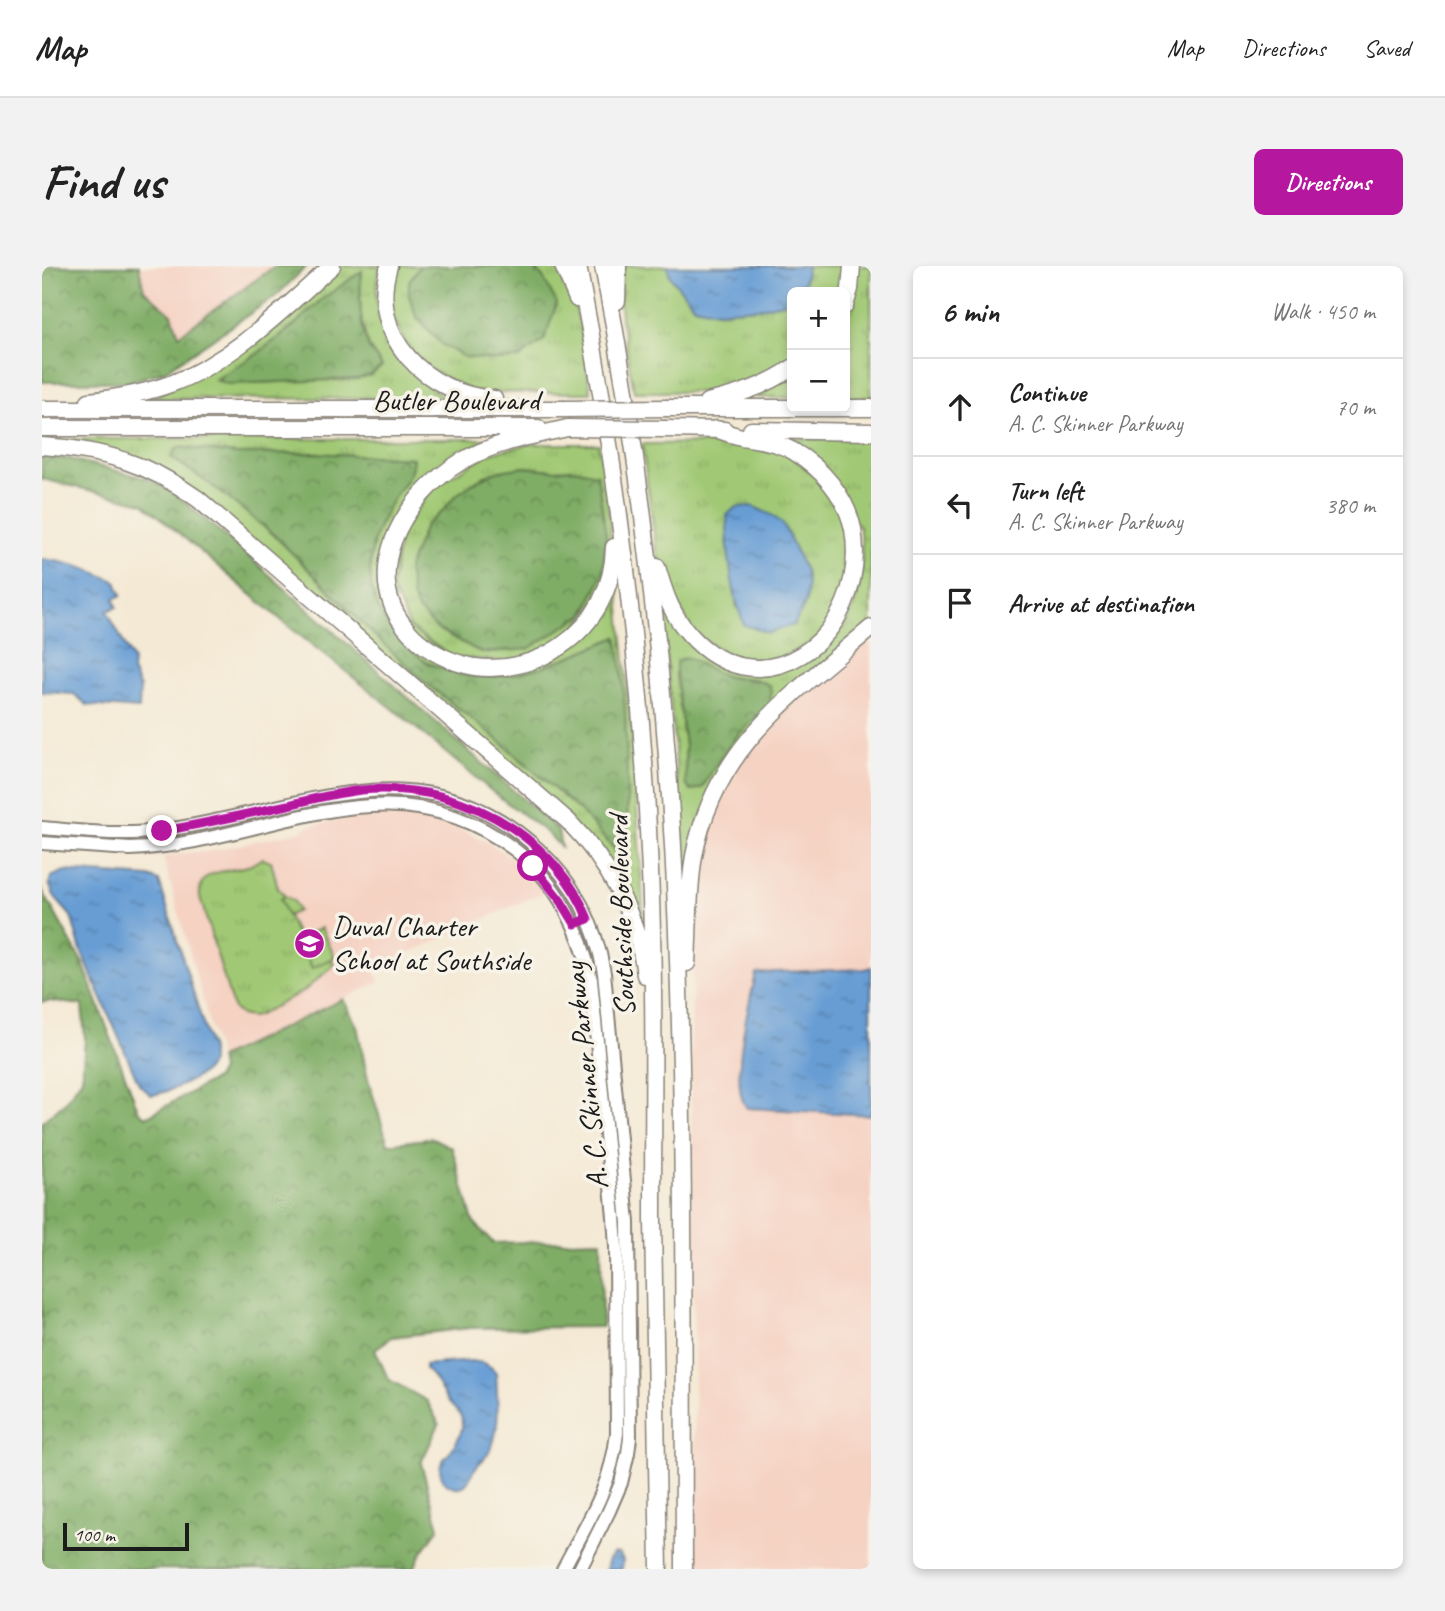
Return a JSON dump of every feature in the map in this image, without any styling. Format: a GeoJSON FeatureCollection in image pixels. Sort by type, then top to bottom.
{"type":"FeatureCollection","features":[{"type":"Feature","properties":{"kind":"highway"},"geometry":{"type":"LineString","coordinates":[[42,407],[124,396],[155,389],[191,375],[242,344],[332,266]]}},
{"type":"Feature","properties":{"kind":"highway"},"geometry":{"type":"LineString","coordinates":[[389,266],[384,289],[387,319],[398,344],[416,366],[432,379],[463,395],[530,408]]}},
{"type":"Feature","properties":{"kind":"highway"},"geometry":{"type":"LineString","coordinates":[[564,266],[596,364]]}},
{"type":"Feature","properties":{"kind":"highway","name":"Southside Boulevard"},"geometry":{"type":"LineString","coordinates":[[578,266],[614,485],[633,639],[647,810],[653,953],[655,1411],[659,1569]]}},
{"type":"Feature","properties":{"kind":"highway","name":"Southside Boulevard"},"geometry":{"type":"LineString","coordinates":[[603,266],[620,362],[654,605],[675,878],[681,1077],[684,1569]]}},
{"type":"Feature","properties":{"kind":"highway"},"geometry":{"type":"LineString","coordinates":[[618,266],[616,296],[620,362]]}},
{"type":"Feature","properties":{"kind":"highway"},"geometry":{"type":"LineString","coordinates":[[850,289],[852,266]]}},
{"type":"Feature","properties":{"kind":"highway"},"geometry":{"type":"LineString","coordinates":[[668,408],[744,393],[769,383],[787,371]]}},
{"type":"Feature","properties":{"kind":"highway","name":"Butler Boulevard"},"geometry":{"type":"LineString","coordinates":[[42,407],[871,408]]}},
{"type":"Feature","properties":{"kind":"highway","name":"Butler Boulevard"},"geometry":{"type":"LineString","coordinates":[[42,428],[568,428],[871,432]]}},
{"type":"Feature","properties":{"kind":"highway"},"geometry":{"type":"LineString","coordinates":[[568,428],[513,440],[479,452],[437,480],[409,510],[389,551],[387,578],[393,606],[408,632],[442,657],[482,668],[528,663],[567,643],[594,614],[607,590],[614,543],[614,485]]}},
{"type":"Feature","properties":{"kind":"highway"},"geometry":{"type":"LineString","coordinates":[[638,482],[664,591],[676,616],[698,643],[724,660],[752,667],[790,662],[815,649],[838,624],[852,593],[857,558],[848,511],[829,481],[801,456],[777,444],[716,429]]}},
{"type":"Feature","properties":{"kind":"highway"},"geometry":{"type":"LineString","coordinates":[[42,446],[89,451],[127,460],[156,472],[198,499],[574,827],[601,860],[631,916],[644,963],[652,1039]]}},
{"type":"Feature","properties":{"kind":"highway"},"geometry":{"type":"LineString","coordinates":[[681,1077],[692,871],[698,838],[708,809],[731,763],[759,725],[871,628]]}},
{"type":"Feature","properties":{"kind":"main road","name":"A. C. Skinner Parkway"},"geometry":{"type":"LineString","coordinates":[[42,828],[146,833],[359,790],[389,789],[421,792],[480,810],[519,833],[563,876],[580,901],[598,943],[606,987],[628,1222],[628,1453],[621,1483],[580,1569]]}},
{"type":"Feature","properties":{"kind":"main road","name":"A. C. Skinner Parkway"},"geometry":{"type":"LineString","coordinates":[[42,843],[145,849],[342,809],[373,805],[413,806],[456,816],[510,846],[544,878],[561,901],[575,924],[584,950],[593,995],[614,1217],[617,1433],[613,1463],[603,1492],[563,1569]]}},
{"type":"Feature","properties":{"kind":"main road"},"geometry":{"type":"LineString","coordinates":[[575,924],[588,919]]}},
{"type":"Feature","properties":{"kind":"shaded area"},"geometry":{"type":"Polygon","coordinates":[[[139,266],[275,266],[179,336],[172,314],[144,290],[139,266]]]}},
{"type":"Feature","properties":{"kind":"shaded area"},"geometry":{"type":"Polygon","coordinates":[[[871,633],[871,1569],[696,1569],[691,1037],[700,852],[715,804],[758,733],[871,633]]]}},
{"type":"Feature","properties":{"kind":"shaded area","name":"Duval Charter School at Southside"},"geometry":{"type":"Polygon","coordinates":[[[377,814],[423,818],[464,831],[509,856],[544,892],[374,969],[379,982],[219,1058],[163,857],[206,852],[303,831],[306,827],[346,818],[377,814]]]}},
{"type":"Feature","properties":{"kind":"green space"},"geometry":{"type":"Polygon","coordinates":[[[42,266],[139,266],[144,290],[172,314],[179,335],[275,266],[307,266],[276,296],[165,371],[128,382],[42,382],[42,266]]]}},
{"type":"Feature","properties":{"kind":"green space"},"geometry":{"type":"Polygon","coordinates":[[[337,266],[381,266],[377,297],[382,321],[420,377],[433,390],[453,398],[144,399],[159,395],[337,266]],[[362,272],[321,300],[257,354],[217,380],[227,384],[357,379],[371,375],[382,366],[370,349],[363,329],[362,272]]]}},
{"type":"Feature","properties":{"kind":"green space"},"geometry":{"type":"Polygon","coordinates":[[[395,266],[420,266],[409,281],[416,316],[441,344],[544,279],[533,266],[559,266],[580,324],[591,393],[474,392],[427,368],[405,343],[394,319],[390,295],[395,266]]]}},
{"type":"Feature","properties":{"kind":"green space"},"geometry":{"type":"Polygon","coordinates":[[[420,266],[533,266],[544,279],[557,303],[544,340],[518,359],[493,360],[464,357],[441,344],[416,316],[409,295],[409,281],[420,266]]]}},
{"type":"Feature","properties":{"kind":"green space"},"geometry":{"type":"Polygon","coordinates":[[[622,266],[667,266],[670,276],[694,306],[718,311],[759,308],[787,302],[787,366],[771,375],[721,392],[634,392],[620,300],[622,266]]]}},
{"type":"Feature","properties":{"kind":"green space"},"geometry":{"type":"Polygon","coordinates":[[[807,266],[848,266],[845,287],[803,287],[807,266]]]}},
{"type":"Feature","properties":{"kind":"green space"},"geometry":{"type":"Polygon","coordinates":[[[854,266],[871,266],[871,398],[850,398],[850,287],[854,266]]]}},
{"type":"Feature","properties":{"kind":"green space"},"geometry":{"type":"Polygon","coordinates":[[[362,271],[360,300],[363,330],[369,348],[382,366],[371,375],[357,379],[227,384],[216,379],[257,354],[321,300],[362,271]]]}},
{"type":"Feature","properties":{"kind":"green space"},"geometry":{"type":"Polygon","coordinates":[[[787,375],[787,398],[757,397],[787,375]]]}},
{"type":"Feature","properties":{"kind":"green space"},"geometry":{"type":"Polygon","coordinates":[[[871,438],[871,624],[725,768],[684,908],[675,750],[661,600],[720,663],[806,659],[821,652],[844,626],[852,611],[861,578],[859,526],[782,439],[871,438]],[[715,672],[676,674],[685,746],[686,785],[702,788],[732,742],[750,721],[770,704],[757,679],[729,677],[715,672]]]}},
{"type":"Feature","properties":{"kind":"green space"},"geometry":{"type":"Polygon","coordinates":[[[46,439],[493,439],[474,446],[453,459],[394,528],[394,617],[467,669],[559,654],[617,576],[634,760],[645,941],[611,869],[194,491],[46,439]],[[178,447],[172,458],[217,489],[274,535],[427,684],[496,738],[583,813],[625,861],[628,820],[626,725],[617,637],[545,666],[507,675],[468,676],[430,664],[406,645],[384,619],[374,598],[370,574],[373,543],[378,529],[409,474],[413,458],[313,453],[237,454],[178,447]]]}},
{"type":"Feature","properties":{"kind":"green space"},"geometry":{"type":"Polygon","coordinates":[[[753,443],[787,453],[826,485],[847,522],[851,571],[821,637],[776,661],[733,658],[694,633],[664,580],[656,548],[642,444],[753,443]],[[727,540],[737,608],[805,571],[795,550],[727,540]]]}},
{"type":"Feature","properties":{"kind":"green space"},"geometry":{"type":"Polygon","coordinates":[[[530,444],[599,444],[610,520],[610,559],[603,589],[568,638],[515,662],[455,658],[410,628],[392,588],[400,533],[434,486],[490,453],[530,444]],[[523,467],[456,495],[444,510],[425,526],[437,629],[482,653],[584,614],[574,469],[523,467]]]}},
{"type":"Feature","properties":{"kind":"green space"},"geometry":{"type":"Polygon","coordinates":[[[178,447],[237,454],[313,453],[413,458],[409,475],[391,502],[378,529],[373,543],[370,574],[374,598],[384,619],[406,645],[430,664],[468,676],[507,675],[545,666],[617,637],[626,740],[628,818],[625,861],[582,813],[496,738],[427,684],[274,535],[217,489],[171,457],[178,447]]]}},
{"type":"Feature","properties":{"kind":"green space"},"geometry":{"type":"Polygon","coordinates":[[[42,457],[70,459],[149,479],[175,494],[558,830],[561,847],[546,832],[292,629],[143,503],[42,479],[42,457]]]}},
{"type":"Feature","properties":{"kind":"green space"},"geometry":{"type":"Polygon","coordinates":[[[523,467],[574,469],[597,474],[606,534],[603,574],[584,614],[528,649],[482,653],[437,629],[418,610],[412,596],[408,568],[425,526],[444,510],[456,495],[494,472],[523,467]]]}},
{"type":"Feature","properties":{"kind":"green space"},"geometry":{"type":"Polygon","coordinates":[[[689,658],[726,676],[765,683],[770,686],[771,693],[770,704],[735,738],[702,788],[691,791],[686,785],[685,746],[676,674],[676,662],[689,658]]]}},
{"type":"Feature","properties":{"kind":"green space"},"geometry":{"type":"Polygon","coordinates":[[[263,858],[271,861],[278,888],[285,896],[280,899],[312,968],[331,959],[334,965],[304,991],[257,1016],[250,1017],[241,1015],[232,1005],[200,897],[200,887],[208,876],[247,866],[263,858]]]}},
{"type":"Feature","properties":{"kind":"green space"},"geometry":{"type":"Polygon","coordinates":[[[42,890],[83,964],[139,1112],[146,1117],[217,1078],[221,1070],[219,1058],[343,999],[357,1026],[368,1079],[388,1144],[433,1138],[452,1148],[473,1221],[493,1243],[601,1240],[602,1327],[470,1328],[392,1337],[375,1349],[388,1379],[427,1401],[439,1424],[421,1463],[439,1528],[420,1555],[414,1569],[42,1569],[42,1122],[65,1102],[82,1078],[85,1039],[82,1005],[42,1002],[42,890]]]}},
{"type":"Feature","properties":{"kind":"green space"},"geometry":{"type":"Polygon","coordinates":[[[285,896],[293,901],[298,911],[287,916],[280,899],[285,896]]]}},
{"type":"Feature","properties":{"kind":"green space"},"geometry":{"type":"Polygon","coordinates":[[[321,928],[335,957],[312,968],[298,939],[321,928]]]}},
{"type":"Feature","properties":{"kind":"water"},"geometry":{"type":"Polygon","coordinates":[[[667,266],[807,266],[803,287],[787,287],[787,302],[759,308],[718,311],[694,306],[670,276],[667,266]]]}},
{"type":"Feature","properties":{"kind":"water"},"geometry":{"type":"Polygon","coordinates":[[[752,506],[772,515],[783,524],[805,571],[807,585],[806,602],[794,625],[768,633],[744,625],[731,571],[727,515],[736,507],[752,506]]]}},
{"type":"Feature","properties":{"kind":"water"},"geometry":{"type":"Polygon","coordinates":[[[42,559],[81,567],[117,582],[122,595],[114,599],[117,607],[107,611],[133,661],[132,671],[140,688],[139,709],[87,705],[74,694],[42,692],[42,559]]]}},
{"type":"Feature","properties":{"kind":"water"},"geometry":{"type":"Polygon","coordinates":[[[65,871],[149,877],[159,881],[211,1050],[211,1062],[202,1074],[175,1088],[151,1095],[139,1084],[81,951],[71,916],[55,898],[49,884],[51,877],[65,871]]]}},
{"type":"Feature","properties":{"kind":"water"},"geometry":{"type":"Polygon","coordinates":[[[871,967],[871,1115],[747,1108],[739,1082],[740,1063],[745,1023],[756,974],[871,967]]]}},
{"type":"Feature","properties":{"kind":"water"},"geometry":{"type":"Polygon","coordinates":[[[470,1361],[491,1367],[496,1373],[497,1421],[490,1452],[476,1467],[467,1483],[457,1487],[444,1481],[440,1467],[460,1435],[461,1417],[425,1369],[425,1365],[470,1361]]]}},
{"type":"Feature","properties":{"kind":"water"},"geometry":{"type":"Polygon","coordinates":[[[614,1553],[620,1554],[623,1560],[622,1569],[606,1569],[609,1558],[614,1553]]]}},
{"type":"Feature","properties":{"kind":"place","name":"Duval Charter School at Southside"},"geometry":{"type":"Point","coordinates":[309,943]}},
{"type":"Feature","properties":{"kind":"route"},"geometry":{"type":"LineString","coordinates":[[162,831],[359,790],[389,789],[435,794],[493,816],[531,842],[572,888],[588,919],[575,924],[561,901],[533,866]]}}]}
